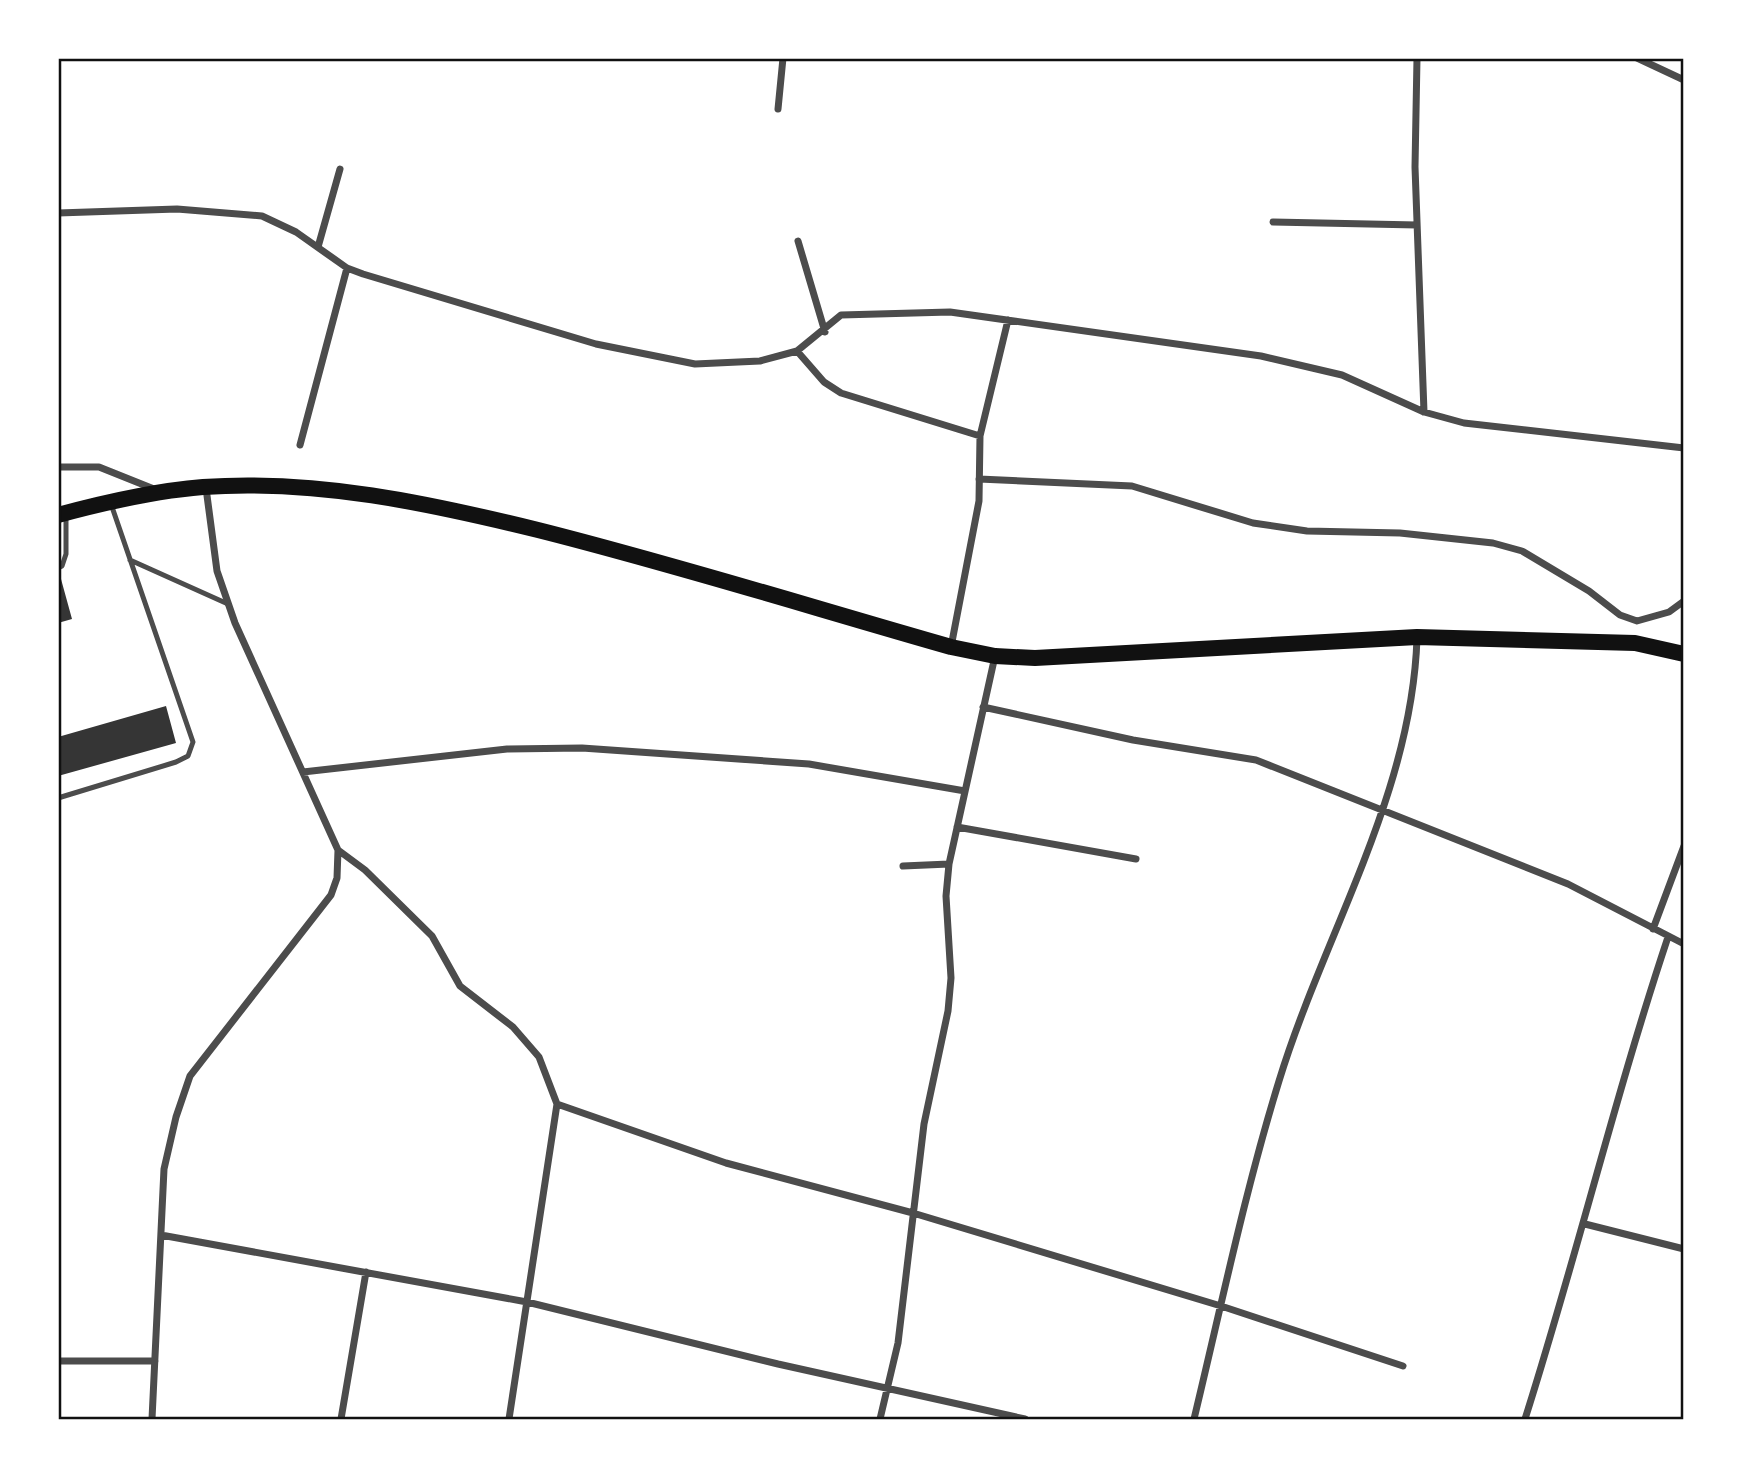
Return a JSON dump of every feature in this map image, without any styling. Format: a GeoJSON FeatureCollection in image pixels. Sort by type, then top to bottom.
{"type":"FeatureCollection","features":[{"type":"Feature","properties":{"kind":"main road"},"geometry":{"type":"LineString","coordinates":[[62,514],[158,491],[206,487],[296,487],[359,492],[454,510],[601,546],[951,648],[995,656],[1035,658],[1417,637],[1634,643],[1684,654]]}},
{"type":"Feature","properties":{"kind":"street"},"geometry":{"type":"LineString","coordinates":[[778,108],[783,58]]}},
{"type":"Feature","properties":{"kind":"street"},"geometry":{"type":"LineString","coordinates":[[1416,58],[1417,225],[1424,412]]}},
{"type":"Feature","properties":{"kind":"street"},"geometry":{"type":"LineString","coordinates":[[1637,58],[1684,80]]}},
{"type":"Feature","properties":{"kind":"street"},"geometry":{"type":"LineString","coordinates":[[318,247],[340,169]]}},
{"type":"Feature","properties":{"kind":"street"},"geometry":{"type":"LineString","coordinates":[[58,214],[177,209],[262,216],[318,247],[346,268],[596,344],[695,364],[760,361],[797,351],[825,332],[841,315],[873,312],[950,312],[1261,356],[1342,375],[1424,412],[1464,423],[1684,448]]}},
{"type":"Feature","properties":{"kind":"street"},"geometry":{"type":"LineString","coordinates":[[1273,222],[1417,225]]}},
{"type":"Feature","properties":{"kind":"street"},"geometry":{"type":"LineString","coordinates":[[798,242],[825,332]]}},
{"type":"Feature","properties":{"kind":"street"},"geometry":{"type":"LineString","coordinates":[[300,444],[346,268]]}},
{"type":"Feature","properties":{"kind":"street"},"geometry":{"type":"LineString","coordinates":[[951,648],[979,501],[980,436],[1008,320]]}},
{"type":"Feature","properties":{"kind":"street"},"geometry":{"type":"LineString","coordinates":[[797,351],[824,382],[841,393],[980,436]]}},
{"type":"Feature","properties":{"kind":"street"},"geometry":{"type":"LineString","coordinates":[[58,467],[99,467],[158,491]]}},
{"type":"Feature","properties":{"kind":"street"},"geometry":{"type":"LineString","coordinates":[[979,479],[1132,486],[1254,523],[1293,529],[1400,533],[1493,543],[1522,551],[1589,591],[1620,615],[1637,621],[1661,616],[1684,601]]}},
{"type":"Feature","properties":{"kind":"street"},"geometry":{"type":"LineString","coordinates":[[152,1419],[164,1169],[176,1116],[190,1076],[331,895],[337,878],[338,850],[228,604],[217,571],[206,487]]}},
{"type":"Feature","properties":{"kind":"street"},"geometry":{"type":"LineString","coordinates":[[1634,643],[1637,621]]}},
{"type":"Feature","properties":{"kind":"street"},"geometry":{"type":"LineString","coordinates":[[1194,1419],[1279,1081],[1383,810],[1404,733],[1417,637]]}},
{"type":"Feature","properties":{"kind":"street"},"geometry":{"type":"LineString","coordinates":[[880,1419],[898,1343],[924,1124],[948,1011],[951,978],[946,896],[949,864],[995,656]]}},
{"type":"Feature","properties":{"kind":"street"},"geometry":{"type":"LineString","coordinates":[[983,707],[1133,740],[1256,760],[1568,884],[1684,944]]}},
{"type":"Feature","properties":{"kind":"street"},"geometry":{"type":"LineString","coordinates":[[303,772],[507,748],[582,748],[809,764],[965,791]]}},
{"type":"Feature","properties":{"kind":"street"},"geometry":{"type":"LineString","coordinates":[[957,827],[1136,859]]}},
{"type":"Feature","properties":{"kind":"street"},"geometry":{"type":"LineString","coordinates":[[1653,929],[1684,846]]}},
{"type":"Feature","properties":{"kind":"street"},"geometry":{"type":"LineString","coordinates":[[338,850],[365,870],[432,936],[460,986],[513,1027],[539,1057],[557,1104],[509,1419]]}},
{"type":"Feature","properties":{"kind":"street"},"geometry":{"type":"LineString","coordinates":[[903,866],[949,864]]}},
{"type":"Feature","properties":{"kind":"street"},"geometry":{"type":"LineString","coordinates":[[1525,1419],[1586,1224],[1629,1053],[1668,937]]}},
{"type":"Feature","properties":{"kind":"street"},"geometry":{"type":"LineString","coordinates":[[557,1104],[726,1163],[913,1213],[1221,1306],[1403,1366]]}},
{"type":"Feature","properties":{"kind":"street"},"geometry":{"type":"LineString","coordinates":[[1586,1224],[1684,1249]]}},
{"type":"Feature","properties":{"kind":"street"},"geometry":{"type":"LineString","coordinates":[[161,1235],[527,1302],[1025,1419]]}},
{"type":"Feature","properties":{"kind":"street"},"geometry":{"type":"LineString","coordinates":[[341,1419],[366,1272]]}},
{"type":"Feature","properties":{"kind":"street"},"geometry":{"type":"LineString","coordinates":[[58,1361],[155,1361]]}},
{"type":"Feature","properties":{"kind":"lane"},"geometry":{"type":"LineString","coordinates":[[58,798],[176,762],[188,755],[193,742],[110,501]]}},
{"type":"Feature","properties":{"kind":"lane"},"geometry":{"type":"LineString","coordinates":[[58,568],[62,566],[66,554],[62,514]]}},
{"type":"Feature","properties":{"kind":"lane"},"geometry":{"type":"LineString","coordinates":[[130,560],[228,604]]}},
{"type":"Feature","properties":{"kind":"building"},"geometry":{"type":"Polygon","coordinates":[[[61,579],[72,619],[58,623],[58,580],[61,579]]]}},
{"type":"Feature","properties":{"kind":"building"},"geometry":{"type":"Polygon","coordinates":[[[166,706],[176,743],[58,776],[58,737],[166,706]]]}}]}
